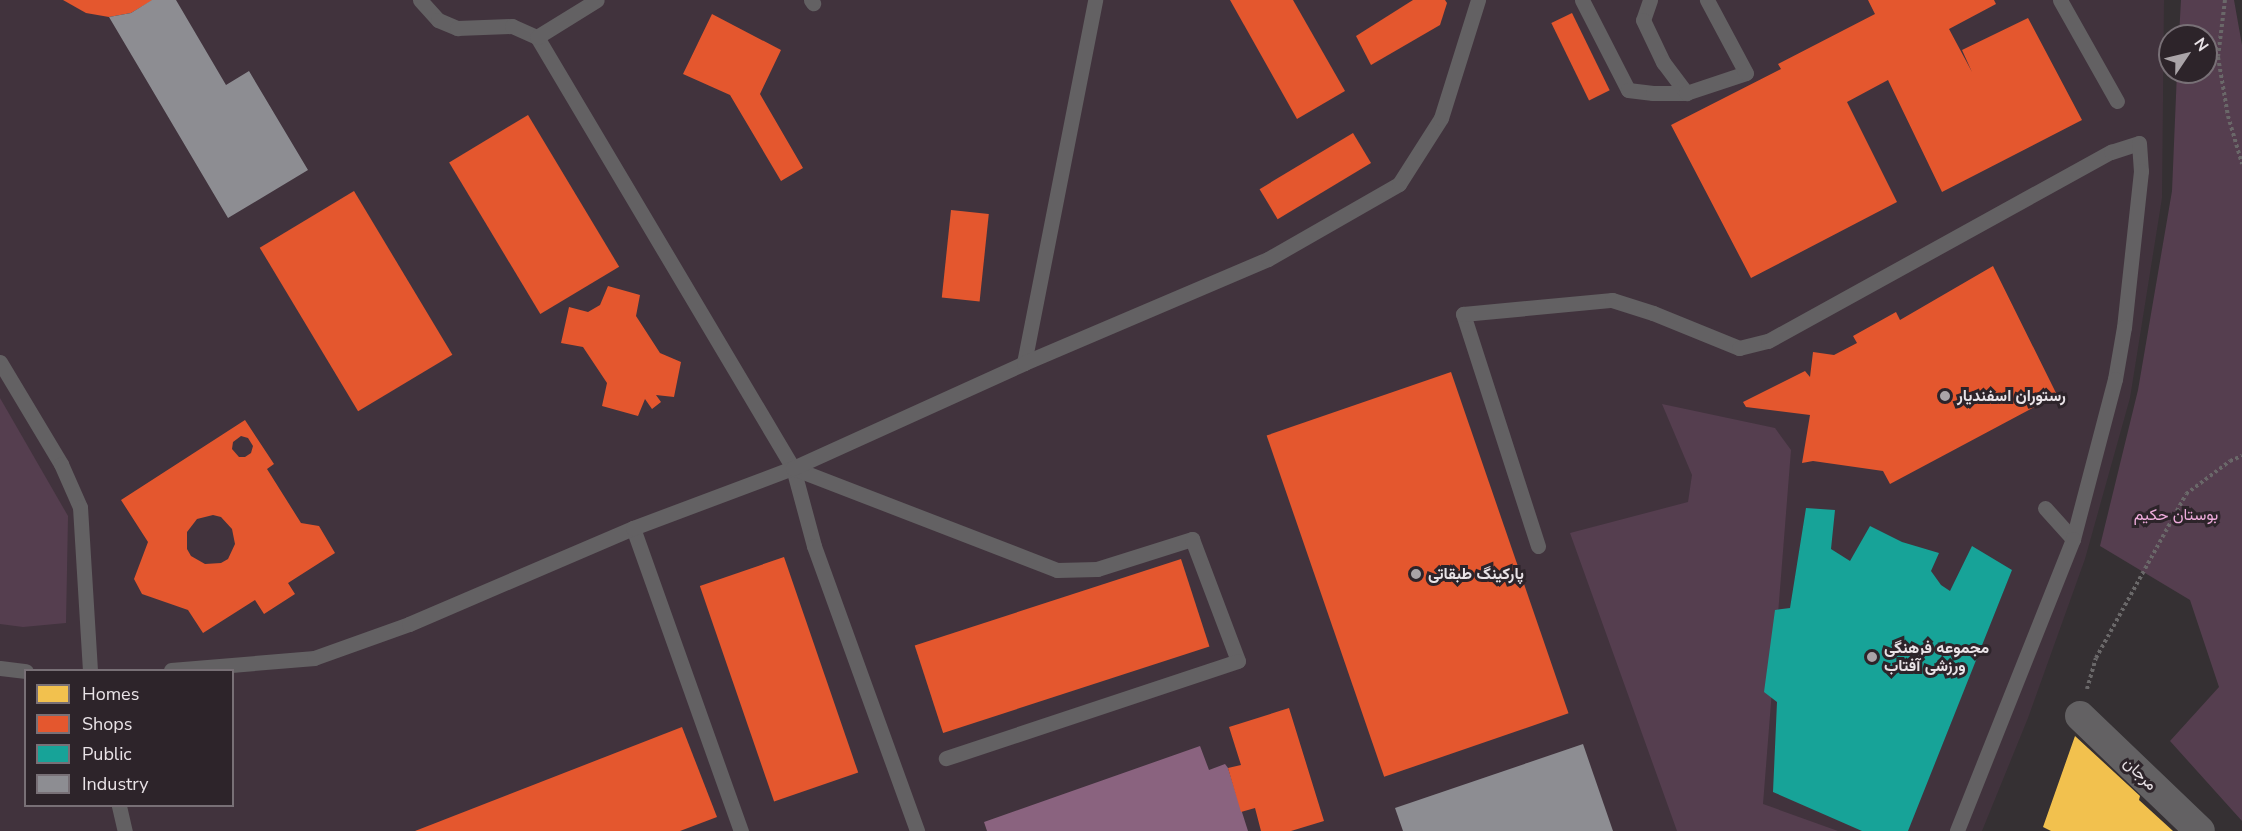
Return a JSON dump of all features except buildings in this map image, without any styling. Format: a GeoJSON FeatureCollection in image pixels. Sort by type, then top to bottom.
{"type":"FeatureCollection","features":[{"type":"Feature","properties":{"kind":"street","name":"مرجان"},"geometry":{"type":"LineString","coordinates":[[2080,716],[2200,831]]}},
{"type":"Feature","properties":{"kind":"lane"},"geometry":{"type":"LineString","coordinates":[[420,0],[438,20],[457,28],[512,26],[537,37],[793,468],[814,546],[917,831]]}},
{"type":"Feature","properties":{"kind":"lane"},"geometry":{"type":"LineString","coordinates":[[537,37],[597,0]]}},
{"type":"Feature","properties":{"kind":"lane"},"geometry":{"type":"LineString","coordinates":[[1024,363],[1095,0]]}},
{"type":"Feature","properties":{"kind":"lane"},"geometry":{"type":"LineString","coordinates":[[183,669],[314,658],[409,624],[633,528],[793,468],[1024,363],[1268,259],[1399,184],[1441,118],[1478,0]]}},
{"type":"Feature","properties":{"kind":"lane"},"geometry":{"type":"LineString","coordinates":[[1582,0],[1628,90],[1653,93],[1686,93],[1746,73],[1707,0]]}},
{"type":"Feature","properties":{"kind":"lane"},"geometry":{"type":"LineString","coordinates":[[1650,0],[1642,20],[1663,62],[1686,93]]}},
{"type":"Feature","properties":{"kind":"lane"},"geometry":{"type":"LineString","coordinates":[[2060,0],[2117,101]]}},
{"type":"Feature","properties":{"kind":"lane"},"geometry":{"type":"LineString","coordinates":[[1538,546],[1463,314],[1612,300],[1653,313],[1739,348],[1768,341],[2111,152],[2139,143],[2141,171],[2130,284],[2115,379],[2073,539],[1957,831]]}},
{"type":"Feature","properties":{"kind":"lane"},"geometry":{"type":"LineString","coordinates":[[0,362],[61,464],[80,507],[90,669]]}},
{"type":"Feature","properties":{"kind":"lane"},"geometry":{"type":"LineString","coordinates":[[793,468],[1057,570],[1097,569],[1192,539],[1238,661],[946,758]]}},
{"type":"Feature","properties":{"kind":"lane"},"geometry":{"type":"LineString","coordinates":[[2045,508],[2073,539]]}},
{"type":"Feature","properties":{"kind":"lane"},"geometry":{"type":"LineString","coordinates":[[633,528],[741,831]]}},
{"type":"Feature","properties":{"kind":"lane"},"geometry":{"type":"LineString","coordinates":[[0,668],[24,671]]}},
{"type":"Feature","properties":{"kind":"lane"},"geometry":{"type":"LineString","coordinates":[[119,807],[125,831]]}},
{"type":"Feature","properties":{"kind":"path"},"geometry":{"type":"LineString","coordinates":[[2225,0],[2218,57],[2228,116],[2242,164]]}},
{"type":"Feature","properties":{"kind":"path"},"geometry":{"type":"LineString","coordinates":[[2080,716],[2096,658],[2186,494],[2230,461],[2242,456]]}},
{"type":"Feature","properties":{"kind":"shaded area"},"geometry":{"type":"Polygon","coordinates":[[[0,0],[2164,0],[2164,24],[2158,24],[2158,84],[2163,84],[2162,198],[2130,398],[2085,559],[2028,718],[1982,831],[0,831],[0,0]]]}},
{"type":"Feature","properties":{"kind":"shaded area"},"geometry":{"type":"Polygon","coordinates":[[[1200,746],[1209,770],[1225,764],[1228,768],[1248,831],[987,831],[984,822],[1200,746]]]}},
{"type":"Feature","properties":{"kind":"green space","name":"بوستان حکیم"},"geometry":{"type":"Polygon","coordinates":[[[2181,0],[2234,0],[2242,45],[2242,821],[2170,741],[2219,687],[2190,600],[2100,546],[2138,390],[2172,191],[2176,84],[2218,84],[2218,24],[2180,24],[2181,0]]]}},
{"type":"Feature","properties":{"kind":"green space"},"geometry":{"type":"Polygon","coordinates":[[[0,398],[68,516],[66,623],[23,627],[0,624],[0,398]]]}},
{"type":"Feature","properties":{"kind":"green space"},"geometry":{"type":"Polygon","coordinates":[[[1662,404],[1775,428],[1791,450],[1763,804],[1838,831],[1677,831],[1570,533],[1688,502],[1692,475],[1662,404]]]}},
{"type":"Feature","properties":{"kind":"place","name":"رستوران اسفندیار"},"geometry":{"type":"Point","coordinates":[1945,396]}},
{"type":"Feature","properties":{"kind":"place","name":"پارکینگ طبقاتی"},"geometry":{"type":"Point","coordinates":[1416,574]}},
{"type":"Feature","properties":{"kind":"place","name":"مجموعه فرهنگی ورزشی آفتاب"},"geometry":{"type":"Point","coordinates":[1872,657]}}]}
